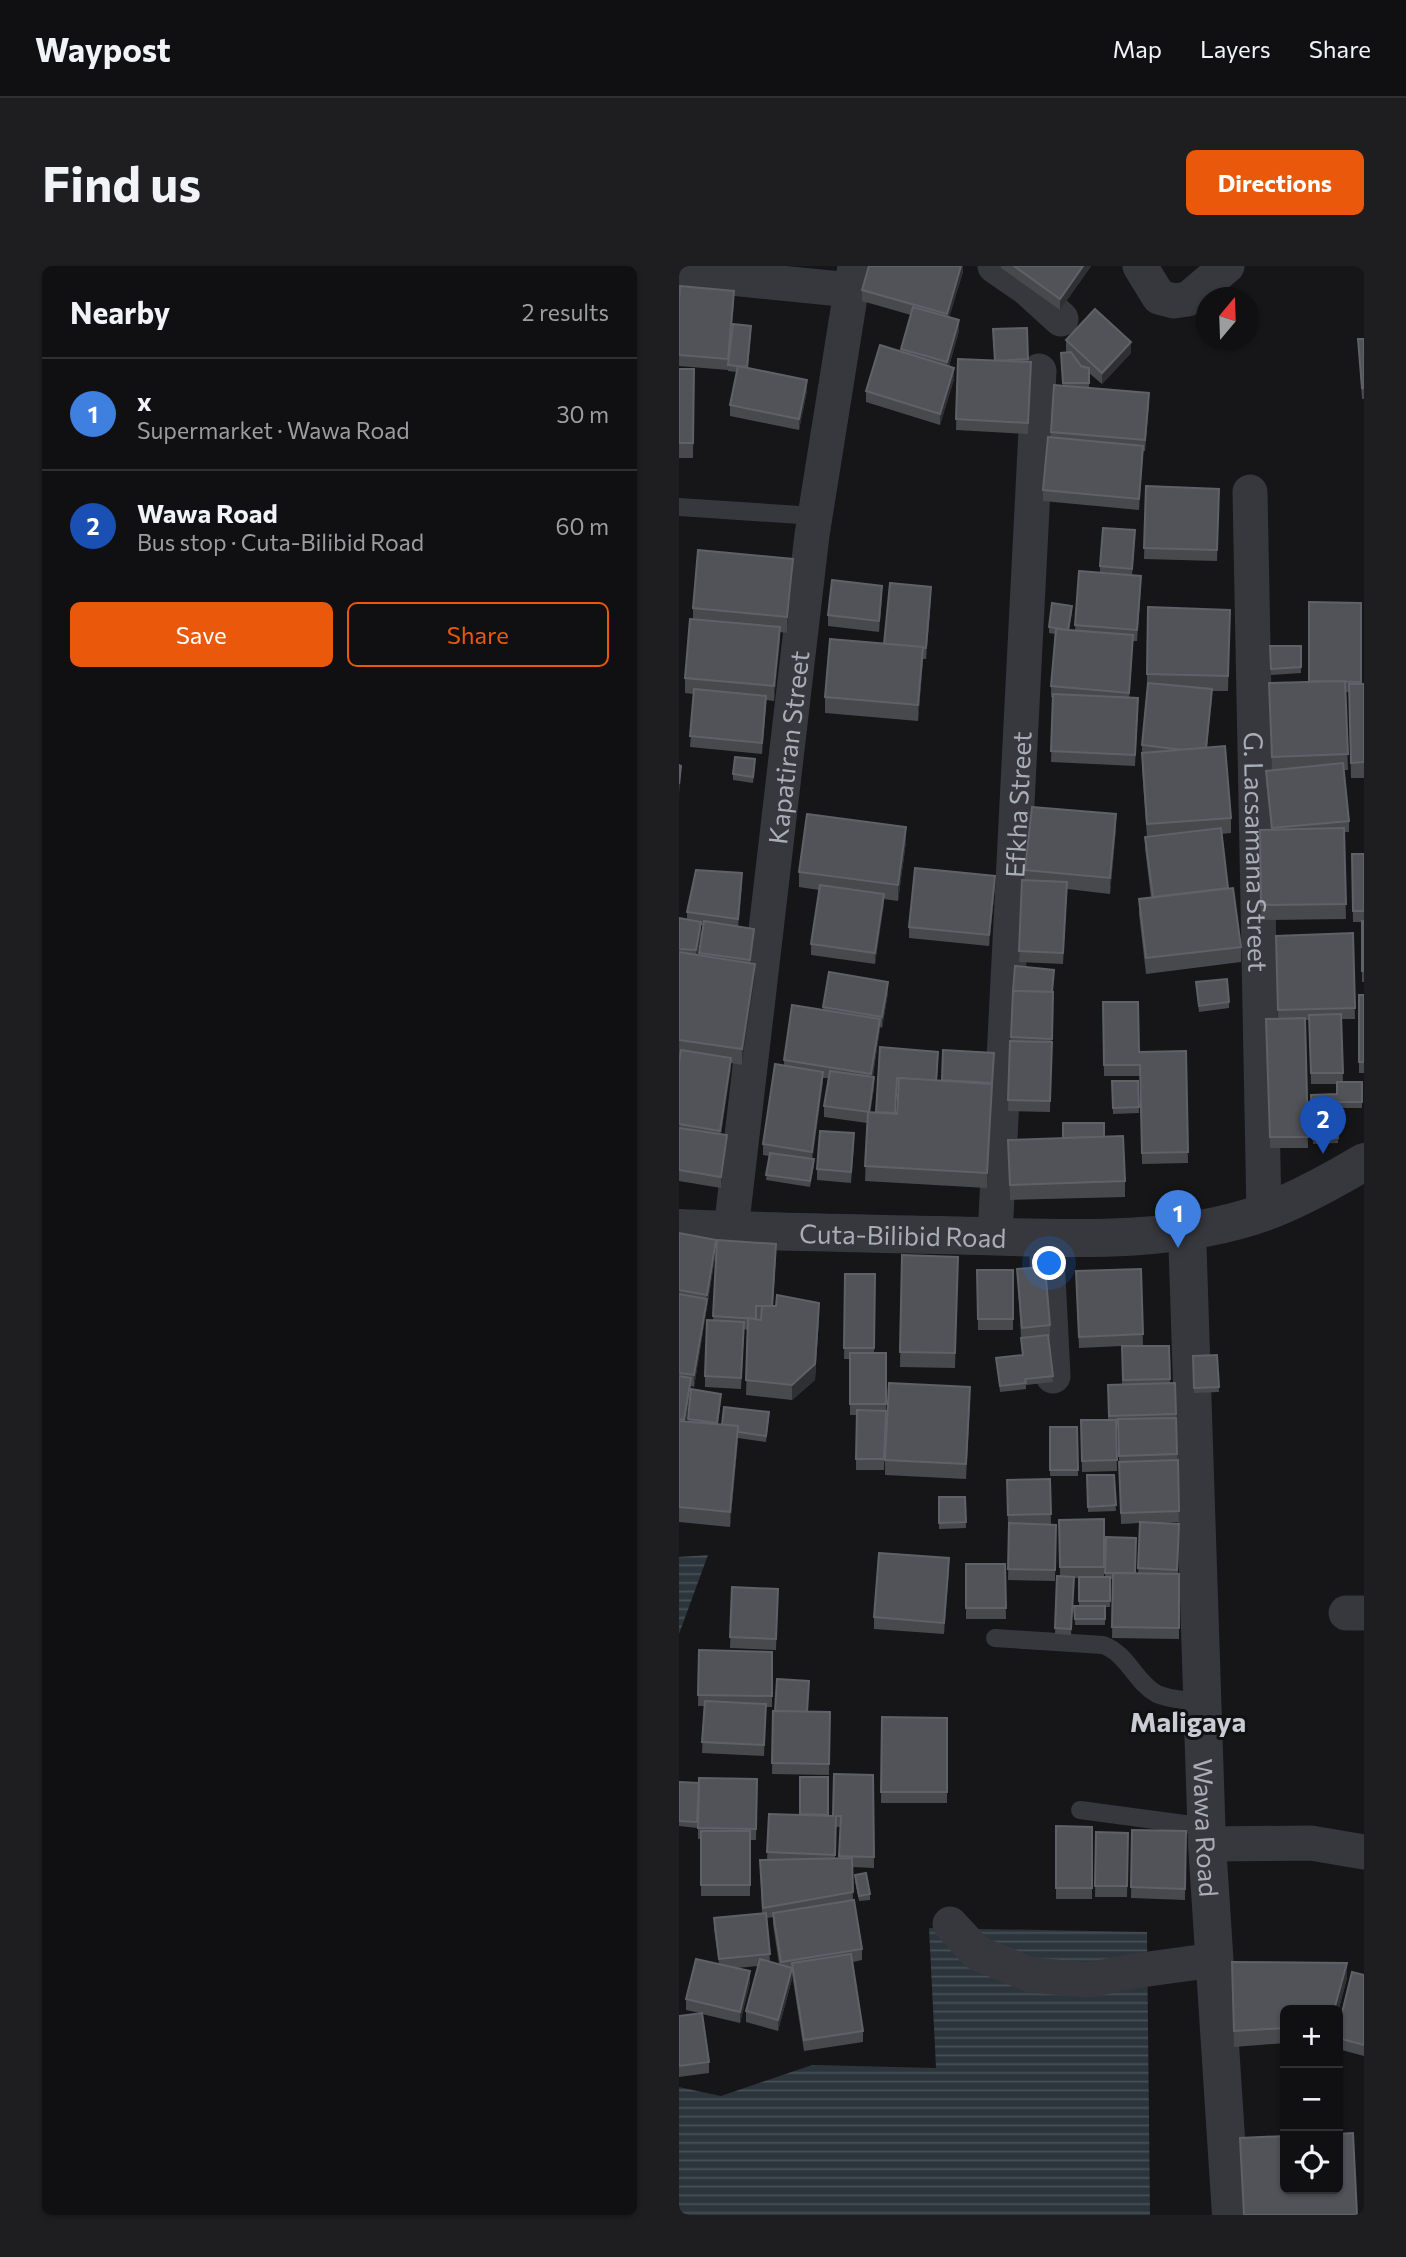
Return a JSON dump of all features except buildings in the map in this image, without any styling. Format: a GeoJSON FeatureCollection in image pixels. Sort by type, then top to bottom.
{"type":"FeatureCollection","features":[{"type":"Feature","properties":{"kind":"street"},"geometry":{"type":"LineString","coordinates":[[995,266],[1027,288],[1061,319]]}},
{"type":"Feature","properties":{"kind":"street"},"geometry":{"type":"LineString","coordinates":[[1140,266],[1159,297],[1174,301],[1188,299],[1227,266]]}},
{"type":"Feature","properties":{"kind":"street"},"geometry":{"type":"LineString","coordinates":[[679,272],[853,278]]}},
{"type":"Feature","properties":{"kind":"street","name":"Kapatiran Street"},"geometry":{"type":"LineString","coordinates":[[731,1230],[815,516],[853,278]]}},
{"type":"Feature","properties":{"kind":"street","name":"Efkha Street"},"geometry":{"type":"LineString","coordinates":[[995,1236],[1039,371]]}},
{"type":"Feature","properties":{"kind":"street","name":"G. Lacsamana Street"},"geometry":{"type":"LineString","coordinates":[[1249,492],[1264,1213]]}},
{"type":"Feature","properties":{"kind":"street","name":"Cuta-Bilibid Road"},"geometry":{"type":"LineString","coordinates":[[679,1228],[1046,1237],[1136,1236],[1187,1231],[1264,1213],[1318,1190],[1364,1162]]}},
{"type":"Feature","properties":{"kind":"street","name":"Wawa Road"},"geometry":{"type":"LineString","coordinates":[[1187,1231],[1207,1835],[1231,2215]]}},
{"type":"Feature","properties":{"kind":"street"},"geometry":{"type":"LineString","coordinates":[[1046,1237],[1053,1376]]}},
{"type":"Feature","properties":{"kind":"street"},"geometry":{"type":"LineString","coordinates":[[1207,1835],[1311,1843],[1364,1852]]}},
{"type":"Feature","properties":{"kind":"street"},"geometry":{"type":"LineString","coordinates":[[950,1924],[977,1953],[1031,1976],[1089,1980],[1214,1960]]}},
{"type":"Feature","properties":{"kind":"lane"},"geometry":{"type":"LineString","coordinates":[[679,507],[815,516]]}},
{"type":"Feature","properties":{"kind":"lane"},"geometry":{"type":"LineString","coordinates":[[995,1638],[1103,1645],[1120,1654],[1149,1687],[1159,1694],[1202,1703]]}},
{"type":"Feature","properties":{"kind":"lane"},"geometry":{"type":"LineString","coordinates":[[1080,1811],[1207,1835]]}},
{"type":"Feature","properties":{"kind":"shaded area"},"geometry":{"type":"Polygon","coordinates":[[[708,1555],[679,1634],[679,1557],[708,1555]]]}},
{"type":"Feature","properties":{"kind":"shaded area"},"geometry":{"type":"Polygon","coordinates":[[[929,1928],[1147,1932],[1150,2215],[679,2215],[679,2087],[721,2096],[812,2065],[936,2068],[929,1928]]]}},
{"type":"Feature","properties":{"kind":"place","name":"Wawa Road"},"geometry":{"type":"Point","coordinates":[1323,1154]}},
{"type":"Feature","properties":{"kind":"place","name":"x"},"geometry":{"type":"Point","coordinates":[1178,1248]}},
{"type":"Feature","properties":{"kind":"district","name":"Maligaya"},"geometry":{"type":"Point","coordinates":[1188,1721]}}]}
